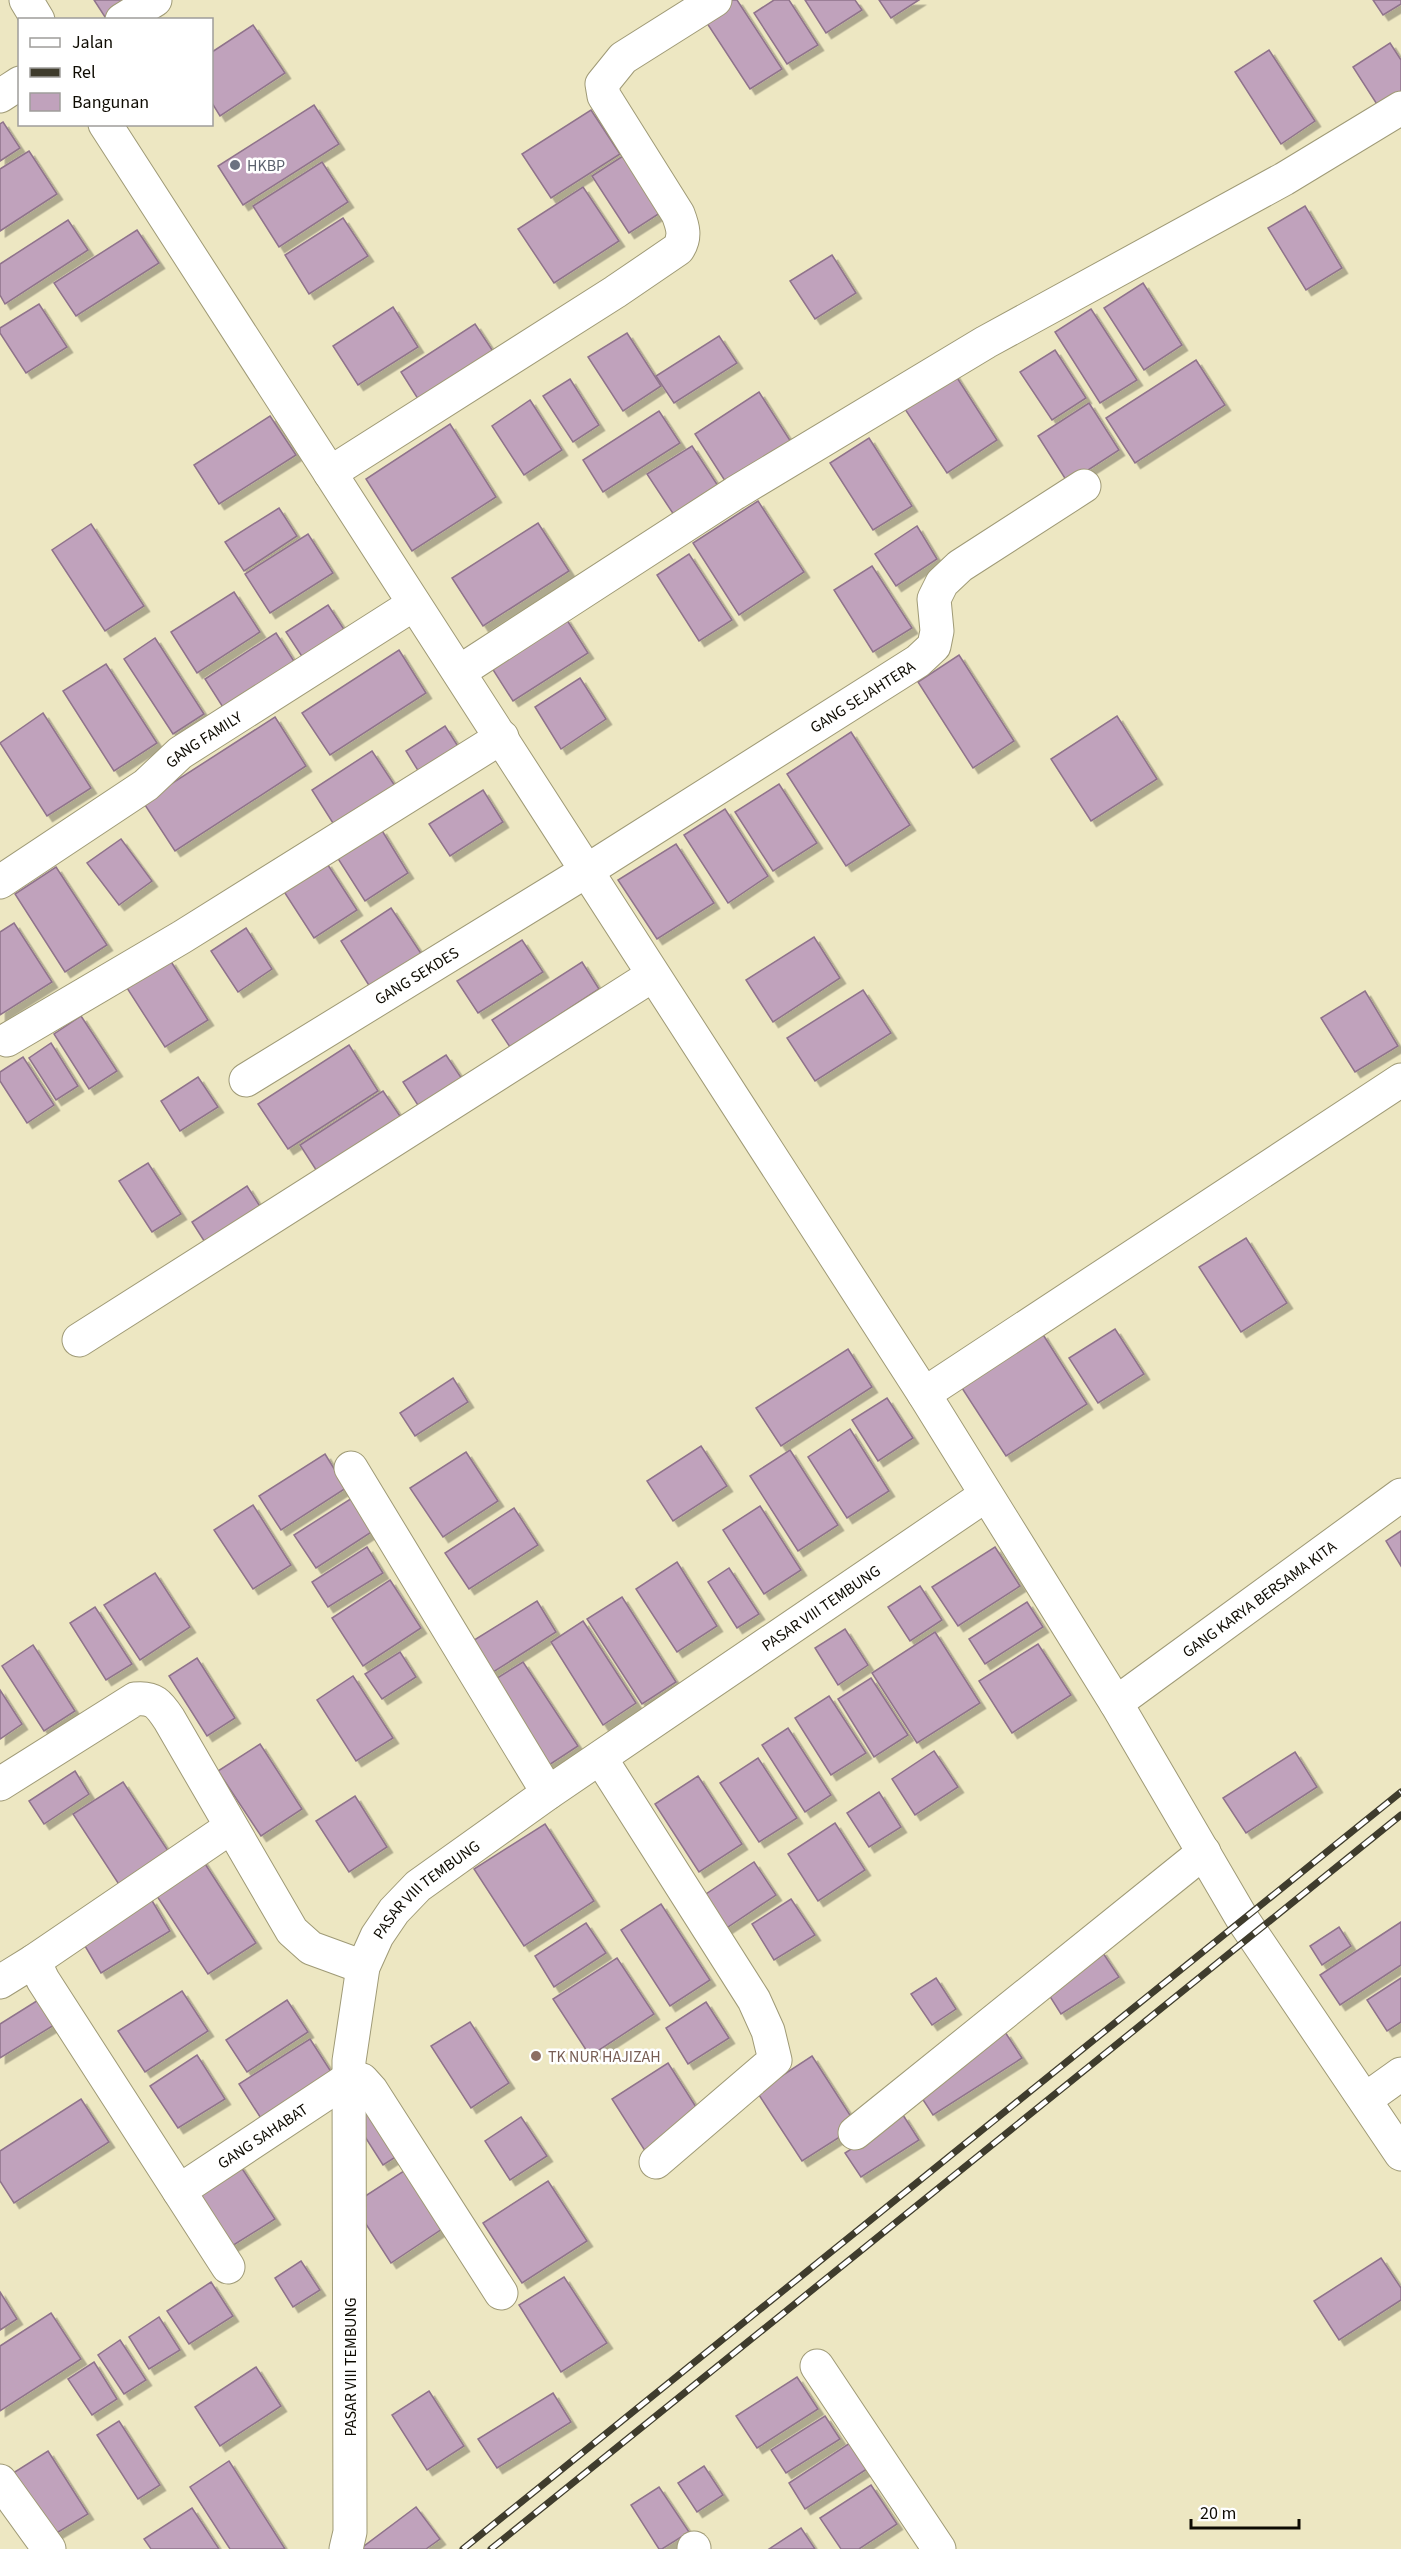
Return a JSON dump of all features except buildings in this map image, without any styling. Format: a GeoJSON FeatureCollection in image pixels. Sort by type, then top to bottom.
{"type":"FeatureCollection","features":[{"type":"Feature","properties":{"kind":"street"},"geometry":{"type":"LineString","coordinates":[[26,0],[37,18]]}},
{"type":"Feature","properties":{"kind":"street"},"geometry":{"type":"LineString","coordinates":[[125,18],[155,0]]}},
{"type":"Feature","properties":{"kind":"street"},"geometry":{"type":"LineString","coordinates":[[330,473],[615,292],[678,249],[684,230],[678,214],[604,96],[602,84],[624,58],[716,0]]}},
{"type":"Feature","properties":{"kind":"street"},"geometry":{"type":"LineString","coordinates":[[0,96],[18,84]]}},
{"type":"Feature","properties":{"kind":"street"},"geometry":{"type":"LineString","coordinates":[[459,672],[735,493],[976,348],[1284,179],[1401,108]]}},
{"type":"Feature","properties":{"kind":"street"},"geometry":{"type":"LineString","coordinates":[[106,126],[924,1394],[1116,1703],[1243,1920],[1401,2154]]}},
{"type":"Feature","properties":{"kind":"street","name":"GANG SEJAHTERA"},"geometry":{"type":"LineString","coordinates":[[588,870],[918,661],[934,646],[937,632],[934,599],[942,583],[960,566],[1084,486]]}},
{"type":"Feature","properties":{"kind":"street","name":"GANG FAMILY"},"geometry":{"type":"LineString","coordinates":[[0,882],[132,795],[180,753],[210,732],[414,604]]}},
{"type":"Feature","properties":{"kind":"street"},"geometry":{"type":"LineString","coordinates":[[7,1040],[182,937],[502,737]]}},
{"type":"Feature","properties":{"kind":"street","name":"GANG SEKDES"},"geometry":{"type":"LineString","coordinates":[[246,1080],[588,870]]}},
{"type":"Feature","properties":{"kind":"street"},"geometry":{"type":"LineString","coordinates":[[79,1340],[653,975]]}},
{"type":"Feature","properties":{"kind":"street"},"geometry":{"type":"LineString","coordinates":[[924,1394],[1401,1080]]}},
{"type":"Feature","properties":{"kind":"street"},"geometry":{"type":"LineString","coordinates":[[351,1468],[548,1793]]}},
{"type":"Feature","properties":{"kind":"street","name":"PASAR VIII TEMBUNG"},"geometry":{"type":"LineString","coordinates":[[346,2549],[350,2532],[348,2079],[350,2041],[363,1967],[377,1936],[394,1911],[418,1886],[548,1793],[986,1495]]}},
{"type":"Feature","properties":{"kind":"street","name":"GANG KARYA BERSAMA KITA"},"geometry":{"type":"LineString","coordinates":[[1116,1703],[1401,1495]]}},
{"type":"Feature","properties":{"kind":"street"},"geometry":{"type":"LineString","coordinates":[[0,1784],[135,1699],[149,1698],[159,1704],[169,1719],[292,1931],[311,1948],[363,1967]]}},
{"type":"Feature","properties":{"kind":"street"},"geometry":{"type":"LineString","coordinates":[[601,1759],[754,2000],[768,2031],[775,2060],[656,2162]]}},
{"type":"Feature","properties":{"kind":"street"},"geometry":{"type":"LineString","coordinates":[[0,1982],[231,1827]]}},
{"type":"Feature","properties":{"kind":"street"},"geometry":{"type":"LineString","coordinates":[[855,2133],[1204,1852]]}},
{"type":"Feature","properties":{"kind":"street"},"geometry":{"type":"LineString","coordinates":[[34,1961],[228,2267]]}},
{"type":"Feature","properties":{"kind":"street"},"geometry":{"type":"LineString","coordinates":[[1366,2099],[1401,2074]]}},
{"type":"Feature","properties":{"kind":"street"},"geometry":{"type":"LineString","coordinates":[[348,2079],[362,2080],[371,2090],[501,2293]]}},
{"type":"Feature","properties":{"kind":"street","name":"GANG SAHABAT"},"geometry":{"type":"LineString","coordinates":[[179,2191],[348,2079]]}},
{"type":"Feature","properties":{"kind":"street"},"geometry":{"type":"LineString","coordinates":[[817,2366],[939,2549]]}},
{"type":"Feature","properties":{"kind":"street"},"geometry":{"type":"LineString","coordinates":[[0,2481],[49,2549]]}},
{"type":"Feature","properties":{"kind":"railway"},"geometry":{"type":"LineString","coordinates":[[463,2549],[1401,1792]]}},
{"type":"Feature","properties":{"kind":"railway"},"geometry":{"type":"LineString","coordinates":[[491,2549],[1401,1815]]}},
{"type":"Feature","properties":{"kind":"place","name":"HKBP"},"geometry":{"type":"Point","coordinates":[235,165]}},
{"type":"Feature","properties":{"kind":"place","name":"TK NUR HAJIZAH"},"geometry":{"type":"Point","coordinates":[536,2056]}}]}
